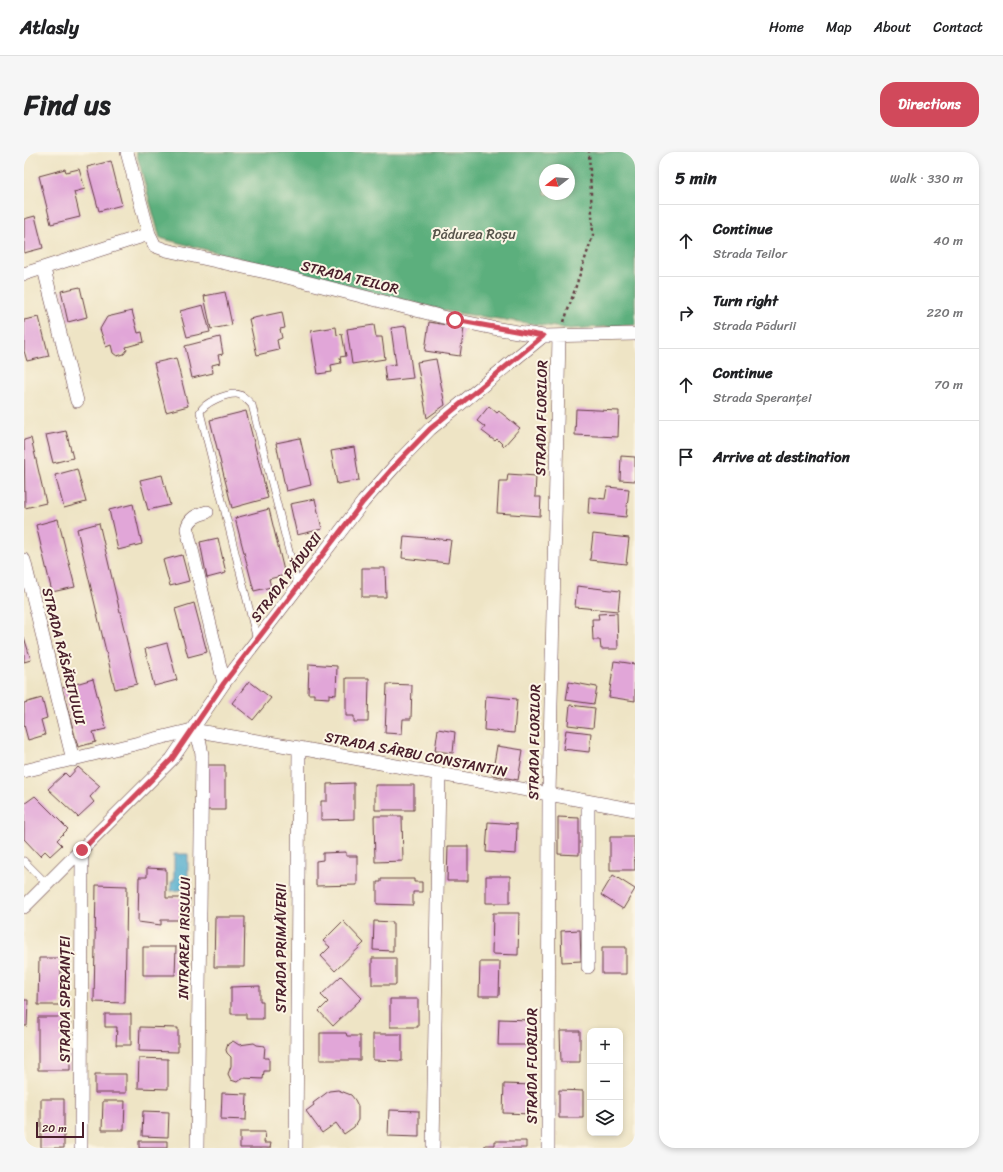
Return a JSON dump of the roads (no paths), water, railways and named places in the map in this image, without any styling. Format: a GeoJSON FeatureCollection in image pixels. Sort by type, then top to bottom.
{"type":"FeatureCollection","features":[{"type":"Feature","properties":{"kind":"street","name":"STRADA TEILOR"},"geometry":{"type":"LineString","coordinates":[[127,152],[149,234],[156,246],[166,250],[275,274],[455,320],[543,336],[635,334]]}},
{"type":"Feature","properties":{"kind":"street"},"geometry":{"type":"LineString","coordinates":[[24,274],[149,234]]}},
{"type":"Feature","properties":{"kind":"street"},"geometry":{"type":"LineString","coordinates":[[44,268],[76,401]]}},
{"type":"Feature","properties":{"kind":"street","name":"STRADA PĂDURII"},"geometry":{"type":"LineString","coordinates":[[192,730],[224,683],[363,502],[401,459],[430,429],[543,336]]}},
{"type":"Feature","properties":{"kind":"street","name":"STRADA FLORILOR"},"geometry":{"type":"LineString","coordinates":[[548,1148],[549,795],[559,336]]}},
{"type":"Feature","properties":{"kind":"street"},"geometry":{"type":"LineString","coordinates":[[207,512],[195,517],[188,523],[187,529],[224,683]]}},
{"type":"Feature","properties":{"kind":"street","name":"STRADA RĂSĂRITULUI"},"geometry":{"type":"LineString","coordinates":[[24,560],[73,760]]}},
{"type":"Feature","properties":{"kind":"street"},"geometry":{"type":"LineString","coordinates":[[25,771],[192,730]]}},
{"type":"Feature","properties":{"kind":"street"},"geometry":{"type":"LineString","coordinates":[[24,907],[172,759],[192,730]]}},
{"type":"Feature","properties":{"kind":"street","name":"STRADA SÂRBU CONSTANTIN"},"geometry":{"type":"LineString","coordinates":[[192,730],[635,810]]}},
{"type":"Feature","properties":{"kind":"street","name":"INTRAREA IRISULUI"},"geometry":{"type":"LineString","coordinates":[[192,730],[200,743],[202,755],[198,1148]]}},
{"type":"Feature","properties":{"kind":"street","name":"STRADA PRIMĂVERII"},"geometry":{"type":"LineString","coordinates":[[296,1148],[298,748]]}},
{"type":"Feature","properties":{"kind":"street"},"geometry":{"type":"LineString","coordinates":[[433,1148],[439,774]]}},
{"type":"Feature","properties":{"kind":"street"},"geometry":{"type":"LineString","coordinates":[[588,802],[588,967]]}},
{"type":"Feature","properties":{"kind":"street","name":"STRADA SPERANȚEI"},"geometry":{"type":"LineString","coordinates":[[81,1148],[82,850]]}},
{"type":"Feature","properties":{"kind":"lane"},"geometry":{"type":"LineString","coordinates":[[257,641],[200,412],[203,405],[208,402],[237,394],[245,398],[252,405],[298,588]]}},
{"type":"Feature","properties":{"kind":"lane"},"geometry":{"type":"LineString","coordinates":[[24,861],[47,884]]}},
{"type":"Feature","properties":{"kind":"water"},"geometry":{"type":"Polygon","coordinates":[[[174,854],[188,854],[188,889],[171,891],[171,882],[174,881],[174,854]]]}},
{"type":"Feature","properties":{"kind":"park label","name":"Pădurea Roșu"},"geometry":{"type":"Point","coordinates":[474,234]}}]}
